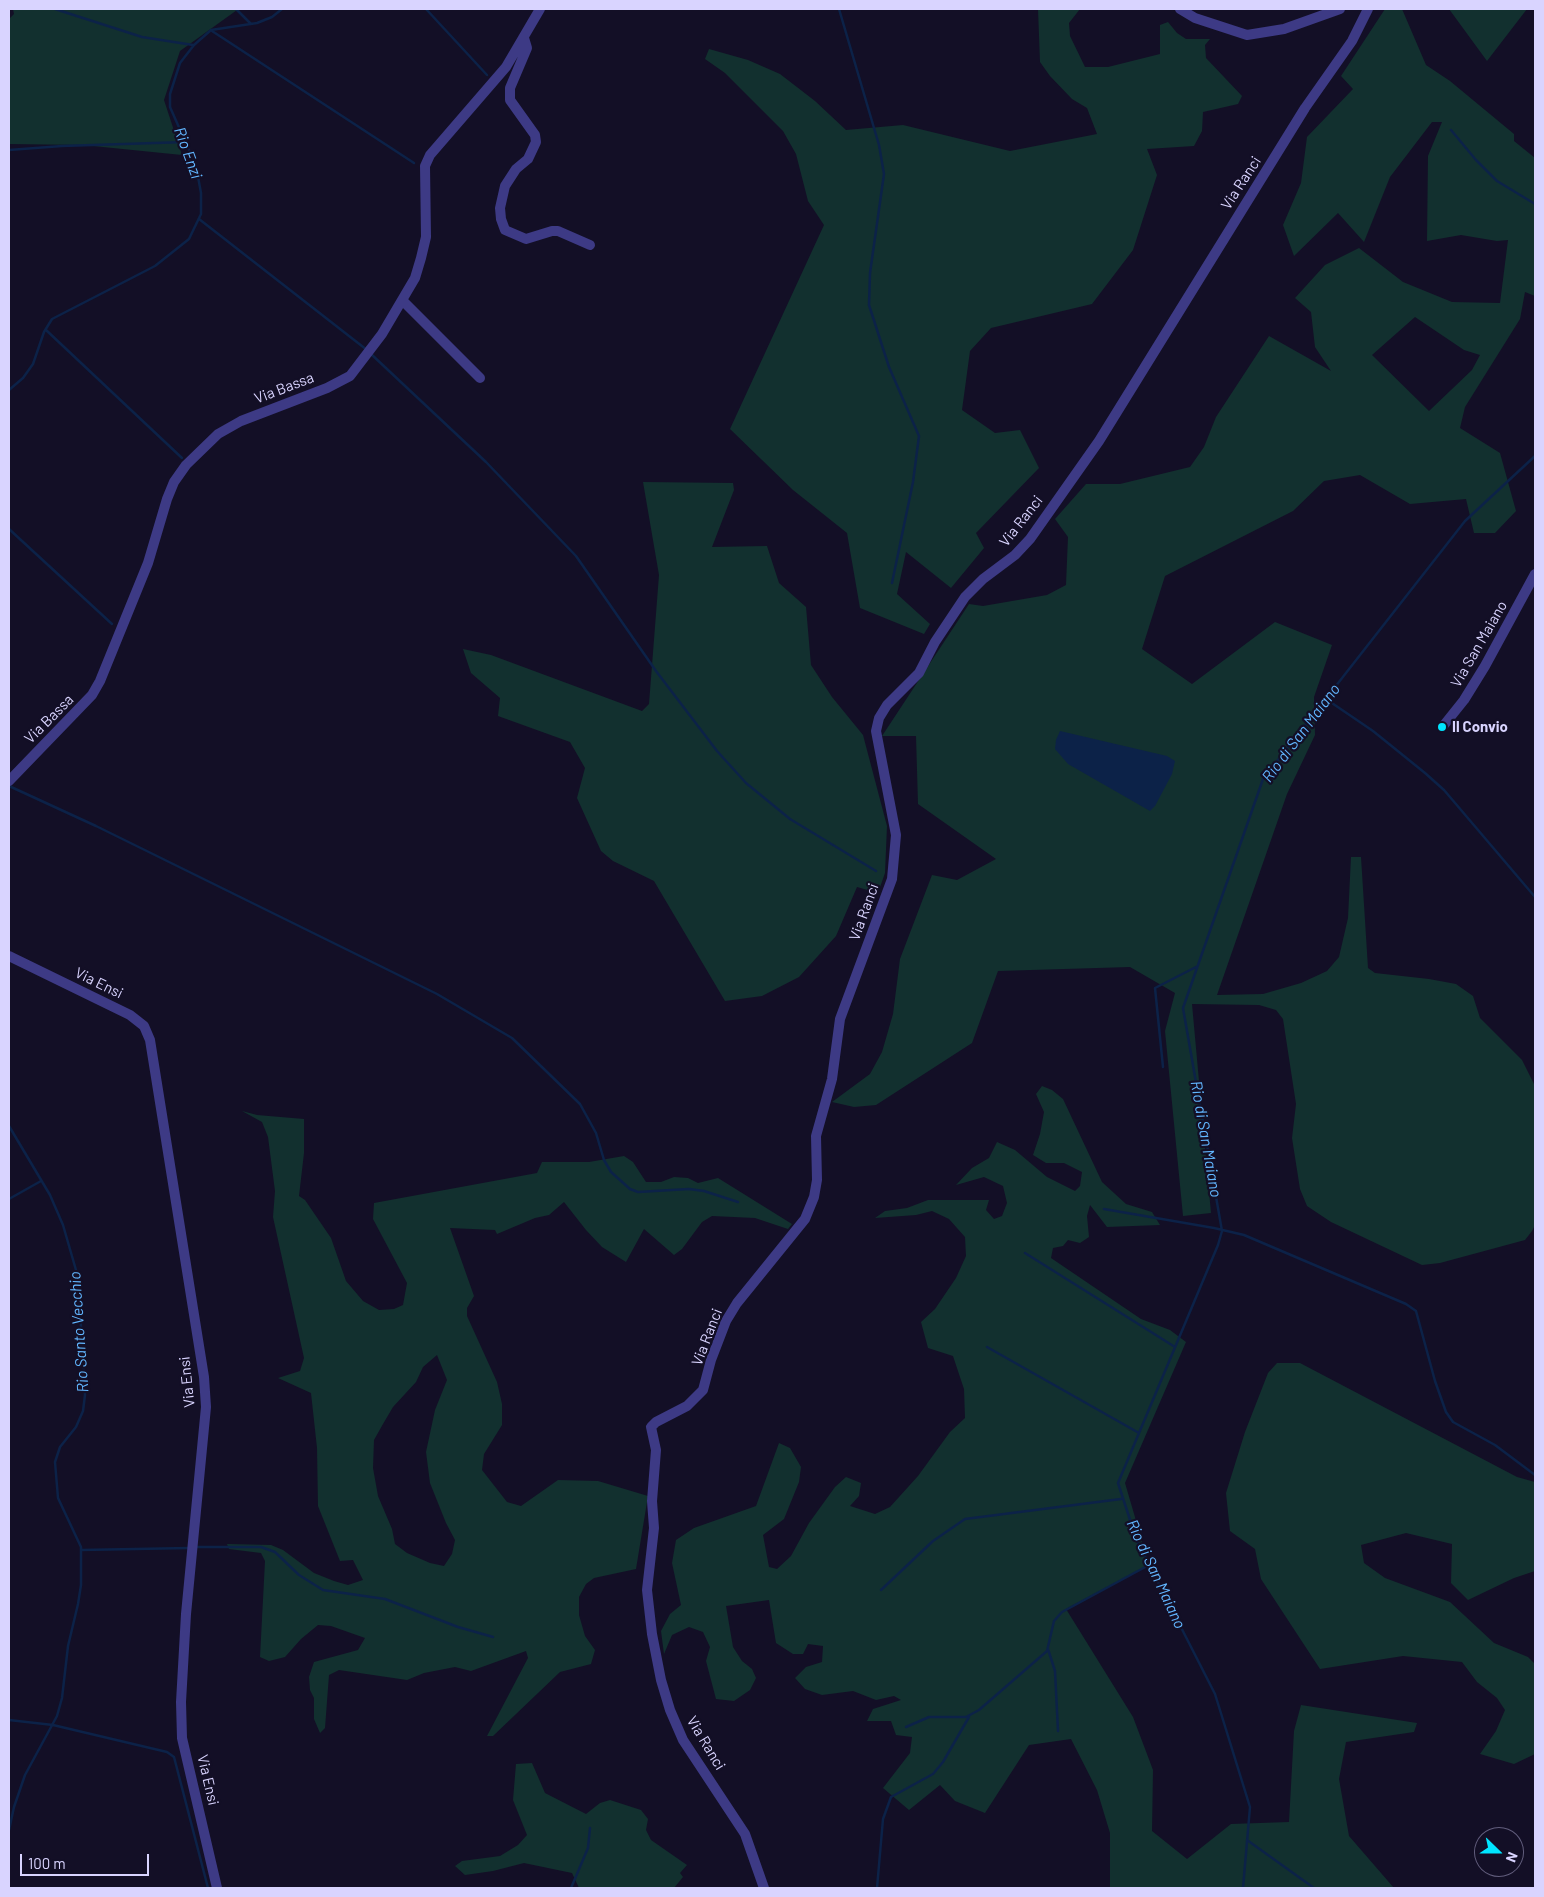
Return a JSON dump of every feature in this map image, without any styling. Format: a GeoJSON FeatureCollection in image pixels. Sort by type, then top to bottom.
{"type":"FeatureCollection","features":[{"type":"Feature","properties":{"kind":"street","name":"Via Bassa"},"geometry":{"type":"LineString","coordinates":[[9,781],[92,695],[148,563],[166,499],[174,482],[186,465],[218,434],[263,411],[350,376],[370,352],[403,301],[415,278],[426,237],[424,181],[425,166],[430,154],[485,94],[524,38],[540,9]]}},
{"type":"Feature","properties":{"kind":"street"},"geometry":{"type":"LineString","coordinates":[[1180,9],[1195,18],[1248,35],[1284,29],[1340,9]]}},
{"type":"Feature","properties":{"kind":"street","name":"Via Ranci"},"geometry":{"type":"LineString","coordinates":[[764,1888],[752,1848],[745,1834],[683,1740],[670,1710],[661,1680],[652,1634],[647,1590],[654,1528],[652,1500],[656,1450],[651,1427],[656,1422],[688,1406],[703,1390],[711,1360],[726,1321],[737,1303],[805,1219],[814,1197],[816,1136],[832,1079],[840,1019],[892,879],[896,835],[876,731],[879,718],[887,706],[919,673],[935,642],[965,597],[983,579],[1015,555],[1030,539],[1099,441],[1305,108],[1352,41],[1368,9]]}},
{"type":"Feature","properties":{"kind":"street"},"geometry":{"type":"LineString","coordinates":[[524,38],[527,48],[510,88],[510,100],[535,134],[536,142],[528,159],[516,169],[505,186],[500,208],[501,219],[505,230],[526,240],[552,231],[558,231],[590,245]]}},
{"type":"Feature","properties":{"kind":"street"},"geometry":{"type":"LineString","coordinates":[[403,301],[480,378]]}},
{"type":"Feature","properties":{"kind":"street","name":"Via San Maiano"},"geometry":{"type":"LineString","coordinates":[[1444,725],[1468,694],[1535,574]]}},
{"type":"Feature","properties":{"kind":"street","name":"Via Ensi"},"geometry":{"type":"LineString","coordinates":[[9,956],[130,1015],[144,1026],[150,1040],[204,1377],[206,1407],[186,1614],[181,1702],[182,1738],[217,1888]]}},
{"type":"Feature","properties":{"kind":"green space"},"geometry":{"type":"Polygon","coordinates":[[[13,9],[237,10],[180,51],[164,100],[182,155],[83,145],[9,144],[9,19],[14,14],[13,9]]]}},
{"type":"Feature","properties":{"kind":"green space"},"geometry":{"type":"Polygon","coordinates":[[[1038,9],[1080,9],[1069,23],[1070,36],[1085,67],[1108,67],[1160,54],[1160,25],[1168,22],[1177,33],[1186,39],[1210,39],[1205,45],[1206,58],[1242,96],[1238,104],[1203,112],[1202,131],[1194,146],[1147,149],[1157,175],[1133,250],[1092,304],[991,328],[970,351],[962,410],[995,433],[1020,430],[1039,468],[976,533],[984,548],[951,588],[906,552],[897,594],[930,624],[924,634],[860,608],[847,533],[793,490],[730,429],[824,225],[808,201],[796,154],[783,131],[725,73],[705,59],[709,49],[748,60],[780,74],[815,101],[846,130],[903,125],[1010,151],[1097,134],[1087,108],[1072,99],[1050,76],[1040,62],[1038,9]]]}},
{"type":"Feature","properties":{"kind":"green space"},"geometry":{"type":"Polygon","coordinates":[[[1385,9],[1402,9],[1426,65],[1450,81],[1514,134],[1514,141],[1535,158],[1535,296],[1525,292],[1520,319],[1465,407],[1460,428],[1500,453],[1516,511],[1495,533],[1474,533],[1466,499],[1410,504],[1360,475],[1324,481],[1293,511],[1165,576],[1142,649],[1192,684],[1275,622],[1332,645],[1314,697],[1315,735],[1287,794],[1217,995],[1263,994],[1301,983],[1327,971],[1339,957],[1348,918],[1351,857],[1361,857],[1368,968],[1375,973],[1456,984],[1473,996],[1480,1018],[1522,1060],[1535,1086],[1535,1225],[1532,1231],[1525,1240],[1440,1263],[1422,1265],[1331,1222],[1307,1206],[1300,1189],[1292,1138],[1296,1104],[1283,1019],[1276,1010],[1259,1005],[1192,1004],[1211,1213],[1183,1216],[1165,1031],[1175,993],[1130,967],[998,971],[972,1043],[876,1105],[854,1107],[832,1102],[870,1074],[882,1052],[893,1014],[900,959],[932,875],[957,880],[996,859],[918,804],[916,736],[882,736],[969,604],[983,606],[1047,595],[1066,585],[1068,537],[1055,519],[1086,484],[1120,484],[1190,467],[1204,447],[1216,417],[1269,336],[1331,371],[1315,347],[1311,312],[1295,298],[1325,265],[1359,248],[1403,282],[1452,302],[1500,303],[1508,240],[1497,241],[1461,235],[1427,241],[1428,156],[1442,122],[1432,122],[1390,177],[1364,242],[1338,213],[1294,256],[1283,225],[1301,183],[1307,137],[1353,89],[1341,76],[1385,9]],[[1415,317],[1372,355],[1429,411],[1472,370],[1480,355],[1464,350],[1415,317]]]}},
{"type":"Feature","properties":{"kind":"green space"},"geometry":{"type":"Polygon","coordinates":[[[1449,9],[1527,9],[1487,61],[1449,9]]]}},
{"type":"Feature","properties":{"kind":"green space"},"geometry":{"type":"Polygon","coordinates":[[[643,482],[733,483],[734,490],[712,547],[767,546],[779,583],[806,607],[811,665],[832,697],[863,735],[887,826],[885,873],[878,893],[857,887],[836,936],[799,977],[762,996],[725,1001],[654,881],[613,861],[601,851],[577,798],[585,768],[570,742],[498,716],[500,698],[471,673],[463,649],[491,655],[642,711],[649,704],[659,575],[643,482]]]}},
{"type":"Feature","properties":{"kind":"green space"},"geometry":{"type":"Polygon","coordinates":[[[1042,1086],[1052,1090],[1063,1099],[1102,1182],[1126,1204],[1152,1212],[1160,1225],[1107,1227],[1090,1205],[1087,1216],[1089,1237],[1080,1243],[1068,1240],[1063,1246],[1053,1248],[1051,1258],[1141,1319],[1170,1330],[1186,1342],[1125,1483],[1149,1565],[1066,1609],[1133,1717],[1153,1770],[1152,1831],[1187,1859],[1231,1824],[1289,1822],[1294,1731],[1301,1705],[1417,1723],[1414,1732],[1346,1742],[1339,1779],[1349,1836],[1394,1888],[1110,1888],[1110,1833],[1097,1790],[1071,1739],[1029,1745],[985,1813],[955,1801],[940,1785],[909,1810],[883,1788],[910,1753],[912,1737],[896,1735],[891,1721],[867,1721],[873,1709],[901,1700],[894,1696],[876,1700],[853,1691],[822,1695],[805,1689],[795,1678],[806,1667],[822,1662],[823,1646],[808,1644],[803,1654],[793,1654],[776,1643],[769,1600],[726,1606],[733,1647],[742,1661],[752,1669],[756,1678],[750,1690],[734,1701],[716,1699],[706,1661],[710,1647],[703,1632],[689,1627],[672,1635],[664,1654],[661,1631],[670,1614],[681,1605],[672,1563],[676,1540],[694,1528],[756,1506],[779,1443],[790,1448],[801,1467],[799,1482],[784,1519],[763,1535],[769,1567],[777,1569],[791,1556],[809,1523],[835,1487],[846,1477],[861,1483],[859,1496],[850,1506],[875,1514],[890,1507],[918,1476],[950,1432],[965,1418],[964,1389],[953,1356],[928,1348],[921,1322],[935,1309],[956,1278],[966,1256],[965,1237],[949,1219],[932,1211],[916,1215],[875,1218],[885,1211],[907,1208],[928,1200],[989,1200],[986,1210],[994,1219],[1002,1216],[1007,1203],[1003,1186],[984,1177],[956,1185],[972,1168],[989,1158],[997,1142],[1015,1150],[1047,1177],[1075,1191],[1080,1186],[1082,1172],[1064,1163],[1046,1163],[1033,1155],[1040,1134],[1044,1112],[1036,1094],[1042,1086]]]}},
{"type":"Feature","properties":{"kind":"green space"},"geometry":{"type":"Polygon","coordinates":[[[242,1111],[257,1115],[304,1119],[304,1153],[299,1196],[305,1200],[331,1238],[346,1281],[363,1301],[379,1310],[394,1309],[403,1305],[407,1283],[373,1219],[374,1203],[537,1173],[542,1162],[589,1162],[624,1156],[633,1162],[646,1182],[661,1182],[674,1177],[688,1178],[698,1183],[718,1178],[792,1224],[788,1229],[755,1218],[712,1216],[702,1222],[682,1249],[674,1255],[644,1229],[626,1262],[602,1247],[564,1202],[549,1215],[535,1218],[497,1234],[495,1230],[450,1228],[474,1296],[467,1308],[467,1316],[497,1382],[502,1404],[502,1425],[484,1454],[482,1470],[507,1502],[521,1506],[558,1480],[598,1481],[648,1496],[636,1569],[594,1578],[586,1584],[579,1597],[579,1615],[585,1636],[595,1650],[591,1664],[560,1672],[493,1736],[487,1736],[528,1658],[526,1651],[471,1671],[455,1667],[424,1673],[407,1680],[339,1670],[329,1675],[325,1728],[320,1733],[314,1719],[314,1698],[310,1690],[309,1677],[314,1662],[358,1650],[365,1638],[331,1626],[318,1625],[301,1639],[285,1657],[269,1661],[260,1657],[265,1561],[261,1553],[229,1549],[227,1544],[271,1545],[283,1550],[314,1573],[334,1581],[348,1585],[363,1580],[353,1560],[340,1561],[318,1506],[317,1448],[311,1393],[278,1378],[300,1371],[304,1358],[273,1217],[275,1191],[268,1137],[262,1122],[242,1111]],[[437,1355],[423,1367],[416,1382],[393,1407],[383,1424],[374,1440],[373,1468],[378,1496],[392,1529],[395,1544],[407,1553],[430,1563],[444,1566],[452,1554],[455,1540],[430,1483],[426,1452],[435,1410],[447,1380],[437,1355]]]}},
{"type":"Feature","properties":{"kind":"green space"},"geometry":{"type":"Polygon","coordinates":[[[1277,1363],[1300,1363],[1517,1477],[1535,1482],[1535,1571],[1514,1578],[1468,1600],[1451,1583],[1452,1544],[1406,1533],[1361,1545],[1364,1563],[1385,1578],[1450,1602],[1494,1643],[1528,1657],[1535,1664],[1535,1754],[1514,1764],[1480,1754],[1496,1731],[1505,1710],[1497,1698],[1477,1682],[1462,1662],[1403,1656],[1320,1669],[1261,1579],[1255,1549],[1230,1531],[1226,1493],[1245,1432],[1268,1373],[1277,1363]]]}},
{"type":"Feature","properties":{"kind":"green space"},"geometry":{"type":"Polygon","coordinates":[[[532,1763],[545,1793],[586,1814],[600,1803],[610,1800],[641,1810],[648,1819],[646,1830],[651,1840],[687,1865],[680,1873],[683,1877],[674,1888],[579,1888],[572,1873],[524,1863],[493,1871],[465,1875],[455,1866],[462,1861],[500,1856],[518,1845],[527,1835],[513,1800],[516,1764],[532,1763]]]}},
{"type":"Feature","properties":{"kind":"water"},"geometry":{"type":"Polygon","coordinates":[[[1060,731],[1167,756],[1175,761],[1172,774],[1155,806],[1150,811],[1068,764],[1055,749],[1060,731]]]}},
{"type":"Feature","properties":{"kind":"waterway"},"geometry":{"type":"LineString","coordinates":[[55,9],[142,37],[193,45]]}},
{"type":"Feature","properties":{"kind":"waterway"},"geometry":{"type":"LineString","coordinates":[[236,9],[251,24]]}},
{"type":"Feature","properties":{"kind":"waterway","name":"Rio Enzi"},"geometry":{"type":"LineString","coordinates":[[9,390],[23,378],[33,364],[44,332],[52,319],[155,266],[189,239],[201,214],[201,193],[196,166],[170,107],[170,94],[180,63],[194,45],[211,30],[257,23],[272,17],[282,9]]}},
{"type":"Feature","properties":{"kind":"waterway"},"geometry":{"type":"LineString","coordinates":[[426,9],[487,75]]}},
{"type":"Feature","properties":{"kind":"waterway"},"geometry":{"type":"LineString","coordinates":[[839,9],[879,145],[884,174],[870,273],[869,305],[889,367],[919,436],[913,482],[892,583]]}},
{"type":"Feature","properties":{"kind":"waterway"},"geometry":{"type":"LineString","coordinates":[[212,31],[414,163]]}},
{"type":"Feature","properties":{"kind":"waterway"},"geometry":{"type":"LineString","coordinates":[[1451,130],[1476,160],[1497,181],[1535,204]]}},
{"type":"Feature","properties":{"kind":"waterway"},"geometry":{"type":"LineString","coordinates":[[9,150],[62,146],[186,142]]}},
{"type":"Feature","properties":{"kind":"waterway"},"geometry":{"type":"LineString","coordinates":[[199,219],[367,350]]}},
{"type":"Feature","properties":{"kind":"waterway"},"geometry":{"type":"LineString","coordinates":[[46,330],[182,458]]}},
{"type":"Feature","properties":{"kind":"waterway"},"geometry":{"type":"LineString","coordinates":[[371,354],[486,462],[576,556],[656,671],[717,751],[746,783],[790,819],[876,871]]}},
{"type":"Feature","properties":{"kind":"waterway","name":"Rio di San Maiano"},"geometry":{"type":"LineString","coordinates":[[1243,1888],[1250,1807],[1215,1694],[1137,1541],[1118,1483],[1218,1245],[1222,1231],[1183,1008],[1263,779],[1465,521],[1535,456]]}},
{"type":"Feature","properties":{"kind":"waterway"},"geometry":{"type":"LineString","coordinates":[[9,529],[112,624]]}},
{"type":"Feature","properties":{"kind":"waterway"},"geometry":{"type":"LineString","coordinates":[[1326,699],[1373,731],[1444,790],[1535,897]]}},
{"type":"Feature","properties":{"kind":"waterway"},"geometry":{"type":"LineString","coordinates":[[9,786],[96,826],[437,994],[512,1038],[580,1104],[596,1133],[604,1160],[611,1172],[630,1189],[638,1192],[689,1189],[704,1191],[738,1202]]}},
{"type":"Feature","properties":{"kind":"waterway"},"geometry":{"type":"LineString","coordinates":[[1163,1067],[1155,988],[1196,967]]}},
{"type":"Feature","properties":{"kind":"waterway","name":"Rio Santo Vecchio"},"geometry":{"type":"LineString","coordinates":[[9,1126],[50,1195],[63,1225],[78,1277],[85,1395],[83,1411],[76,1427],[60,1447],[55,1462],[58,1498],[81,1547],[81,1585],[68,1646],[62,1698],[57,1716],[25,1775],[14,1807],[9,1830]]}},
{"type":"Feature","properties":{"kind":"waterway"},"geometry":{"type":"LineString","coordinates":[[9,1199],[41,1181]]}},
{"type":"Feature","properties":{"kind":"waterway"},"geometry":{"type":"LineString","coordinates":[[1104,1209],[1244,1235],[1406,1304],[1416,1311],[1435,1381],[1446,1412],[1453,1422],[1495,1445],[1535,1475]]}},
{"type":"Feature","properties":{"kind":"waterway"},"geometry":{"type":"LineString","coordinates":[[1025,1253],[1175,1347]]}},
{"type":"Feature","properties":{"kind":"waterway"},"geometry":{"type":"LineString","coordinates":[[987,1347],[1139,1433]]}},
{"type":"Feature","properties":{"kind":"waterway"},"geometry":{"type":"LineString","coordinates":[[881,1590],[933,1541],[965,1519],[1121,1499]]}},
{"type":"Feature","properties":{"kind":"waterway"},"geometry":{"type":"LineString","coordinates":[[195,1547],[261,1547],[275,1552],[299,1575],[323,1590],[385,1599],[458,1627],[493,1637]]}},
{"type":"Feature","properties":{"kind":"waterway"},"geometry":{"type":"LineString","coordinates":[[81,1550],[189,1548]]}},
{"type":"Feature","properties":{"kind":"waterway"},"geometry":{"type":"LineString","coordinates":[[906,1727],[929,1717],[966,1717],[979,1710],[1047,1651],[1054,1621],[1062,1612],[1149,1565]]}},
{"type":"Feature","properties":{"kind":"waterway"},"geometry":{"type":"LineString","coordinates":[[1048,1649],[1055,1671],[1058,1731]]}},
{"type":"Feature","properties":{"kind":"waterway"},"geometry":{"type":"LineString","coordinates":[[877,1888],[883,1819],[891,1797],[933,1774],[943,1762],[969,1717]]}},
{"type":"Feature","properties":{"kind":"waterway"},"geometry":{"type":"LineString","coordinates":[[9,1720],[53,1725],[167,1752],[174,1757],[208,1888]]}},
{"type":"Feature","properties":{"kind":"waterway"},"geometry":{"type":"LineString","coordinates":[[571,1888],[588,1848],[590,1828]]}},
{"type":"Feature","properties":{"kind":"waterway"},"geometry":{"type":"LineString","coordinates":[[1247,1840],[1314,1888]]}},
{"type":"Feature","properties":{"kind":"place","name":"Il Convio"},"geometry":{"type":"Point","coordinates":[1442,727]}}]}
